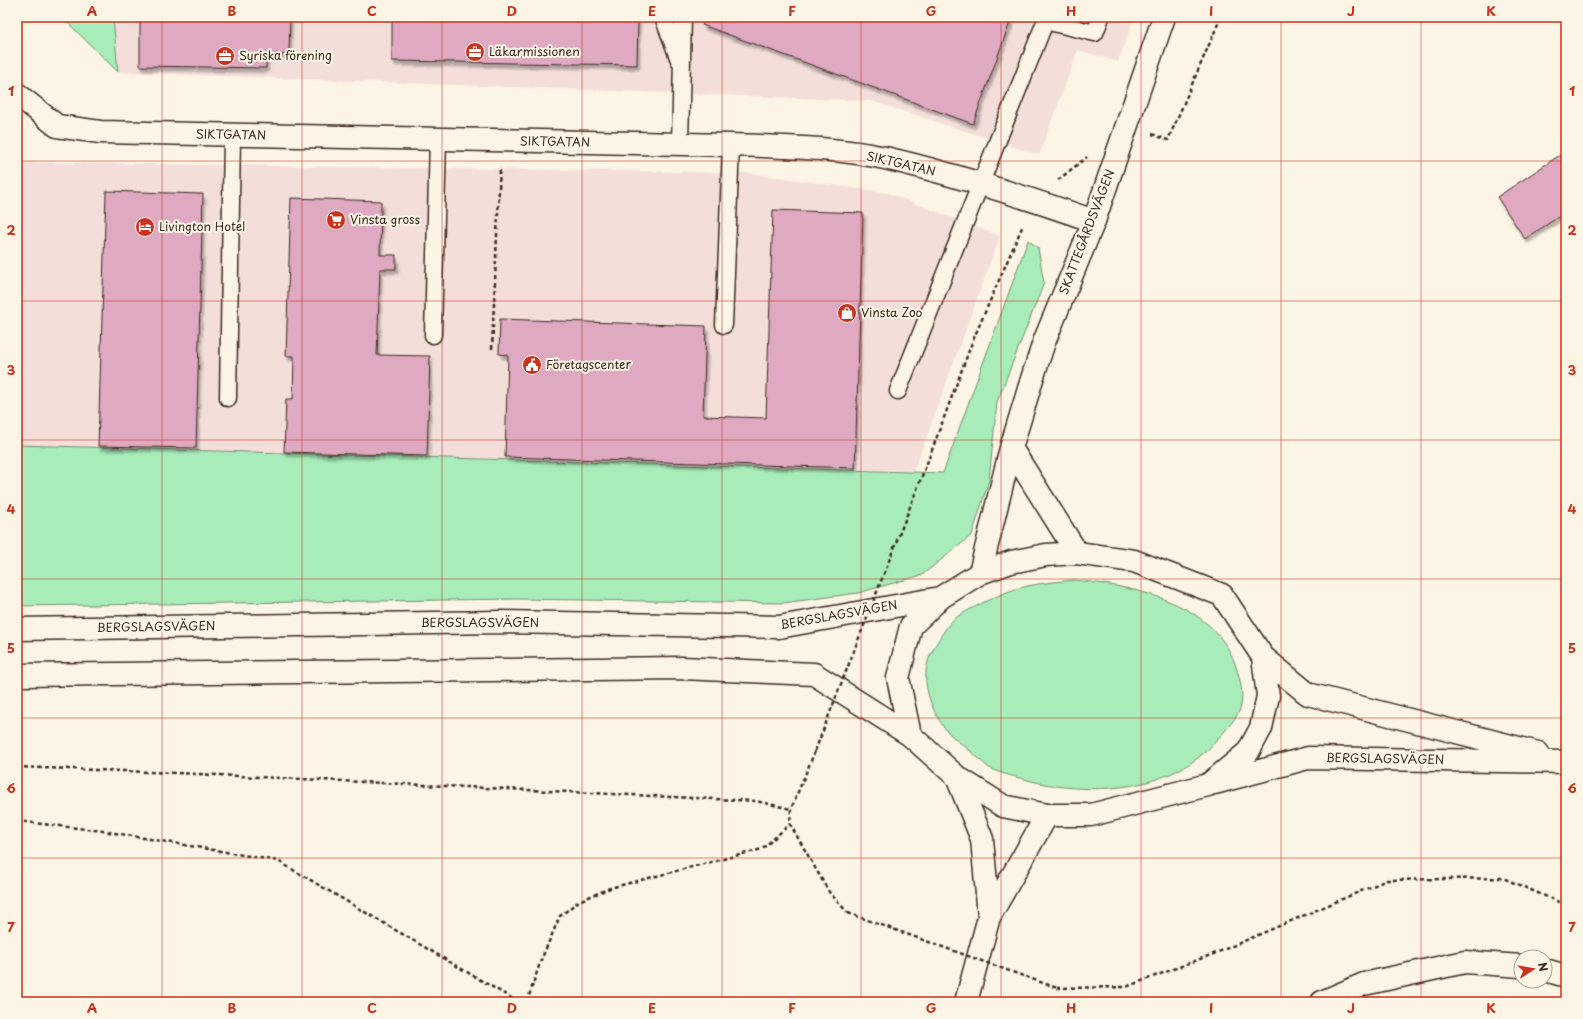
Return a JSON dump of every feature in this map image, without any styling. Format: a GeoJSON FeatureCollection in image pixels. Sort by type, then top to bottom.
{"type":"FeatureCollection","features":[{"type":"Feature","properties":{"kind":"main road","name":"SKATTEGÅRDSVÄGEN"},"geometry":{"type":"LineString","coordinates":[[980,573],[1012,448],[1044,342],[1094,221],[1164,17]]}},
{"type":"Feature","properties":{"kind":"main road","name":"SIKTGATAN"},"geometry":{"type":"LineString","coordinates":[[17,94],[57,126],[100,132],[731,145],[817,149],[884,158],[1034,200],[1094,221]]}},
{"type":"Feature","properties":{"kind":"main road"},"geometry":{"type":"LineString","coordinates":[[1012,448],[1077,553]]}},
{"type":"Feature","properties":{"kind":"main road","name":"BERGSLAGSVÄGEN"},"geometry":{"type":"LineString","coordinates":[[910,735],[898,678],[911,626],[940,598],[980,573],[1025,559],[1046,555],[1077,553],[1134,561],[1222,594],[1263,656],[1308,694],[1566,761]]}},
{"type":"Feature","properties":{"kind":"main road","name":"BERGSLAGSVÄGEN"},"geometry":{"type":"LineString","coordinates":[[17,629],[500,622],[779,626],[940,598]]}},
{"type":"Feature","properties":{"kind":"main road","name":"BERGSLAGSVÄGEN"},"geometry":{"type":"LineString","coordinates":[[1208,785],[1248,752],[1261,728],[1268,696],[1263,656]]}},
{"type":"Feature","properties":{"kind":"main road","name":"BERGSLAGSVÄGEN"},"geometry":{"type":"LineString","coordinates":[[17,675],[682,668],[814,674],[910,735],[957,777],[1003,806],[1047,815],[1091,815],[1308,758],[1566,761]]}},
{"type":"Feature","properties":{"kind":"main road"},"geometry":{"type":"LineString","coordinates":[[957,777],[982,839],[989,917]]}},
{"type":"Feature","properties":{"kind":"main road"},"geometry":{"type":"LineString","coordinates":[[966,1002],[989,917],[1047,815]]}},
{"type":"Feature","properties":{"kind":"main road"},"geometry":{"type":"LineString","coordinates":[[1322,1002],[1364,984],[1465,962],[1513,965]]}},
{"type":"Feature","properties":{"kind":"main road"},"geometry":{"type":"LineString","coordinates":[[1553,972],[1566,976]]}},
{"type":"Feature","properties":{"kind":"lane"},"geometry":{"type":"LineString","coordinates":[[663,17],[682,69]]}},
{"type":"Feature","properties":{"kind":"lane"},"geometry":{"type":"LineString","coordinates":[[680,144],[683,17]]}},
{"type":"Feature","properties":{"kind":"lane"},"geometry":{"type":"LineString","coordinates":[[898,390],[1046,19],[1095,33],[1100,17]]}},
{"type":"Feature","properties":{"kind":"lane"},"geometry":{"type":"LineString","coordinates":[[228,398],[232,135]]}},
{"type":"Feature","properties":{"kind":"lane"},"geometry":{"type":"LineString","coordinates":[[433,335],[438,139]]}},
{"type":"Feature","properties":{"kind":"lane"},"geometry":{"type":"LineString","coordinates":[[724,324],[731,145]]}},
{"type":"Feature","properties":{"kind":"path"},"geometry":{"type":"LineString","coordinates":[[492,349],[501,141]]}},
{"type":"Feature","properties":{"kind":"path"},"geometry":{"type":"LineString","coordinates":[[1034,200],[973,340],[929,458],[791,809],[790,824],[829,892],[848,913],[1056,988],[1126,988],[1216,953],[1387,880],[1503,878],[1566,905]]}},
{"type":"Feature","properties":{"kind":"path"},"geometry":{"type":"LineString","coordinates":[[17,767],[176,773],[756,801],[791,809]]}},
{"type":"Feature","properties":{"kind":"path"},"geometry":{"type":"LineString","coordinates":[[17,821],[103,831],[278,861],[518,1002]]}},
{"type":"Feature","properties":{"kind":"path"},"geometry":{"type":"LineString","coordinates":[[527,1002],[541,960],[560,916],[579,901],[610,888],[762,849],[790,824]]}},
{"type":"Feature","properties":{"kind":"shaded area"},"geometry":{"type":"Polygon","coordinates":[[[113,17],[1134,17],[1118,62],[1078,50],[1039,155],[872,101],[118,72],[113,17]]]}},
{"type":"Feature","properties":{"kind":"shaded area"},"geometry":{"type":"Polygon","coordinates":[[[17,162],[749,173],[888,193],[1000,236],[914,471],[17,445],[17,162]]]}},
{"type":"Feature","properties":{"kind":"green space"},"geometry":{"type":"Polygon","coordinates":[[[62,17],[113,17],[118,72],[62,17]]]}},
{"type":"Feature","properties":{"kind":"green space"},"geometry":{"type":"Polygon","coordinates":[[[1028,240],[1038,248],[1044,283],[997,402],[989,480],[972,535],[922,575],[858,593],[783,603],[516,599],[17,606],[17,445],[943,473],[1028,240]]]}},
{"type":"Feature","properties":{"kind":"green space"},"geometry":{"type":"Polygon","coordinates":[[[1075,580],[1121,587],[1167,600],[1188,610],[1207,624],[1222,640],[1234,661],[1239,677],[1242,695],[1241,706],[1231,724],[1198,758],[1176,771],[1152,780],[1127,786],[1101,789],[1048,785],[1005,774],[988,767],[949,734],[937,717],[927,691],[927,665],[938,641],[954,619],[997,596],[1020,588],[1038,584],[1075,580]]]}},
{"type":"Feature","properties":{"kind":"building"},"geometry":{"type":"Polygon","coordinates":[[[140,17],[290,17],[289,55],[266,54],[266,68],[140,66],[140,17]]]}},
{"type":"Feature","properties":{"kind":"building"},"geometry":{"type":"Polygon","coordinates":[[[392,17],[638,17],[637,65],[392,61],[392,17]]]}},
{"type":"Feature","properties":{"kind":"building"},"geometry":{"type":"Polygon","coordinates":[[[705,17],[1012,17],[973,124],[702,25],[705,17]]]}},
{"type":"Feature","properties":{"kind":"building"},"geometry":{"type":"Polygon","coordinates":[[[1566,151],[1566,212],[1525,239],[1497,197],[1566,151]]]}},
{"type":"Feature","properties":{"kind":"building"},"geometry":{"type":"Polygon","coordinates":[[[106,191],[203,194],[196,448],[98,446],[106,191]]]}},
{"type":"Feature","properties":{"kind":"building"},"geometry":{"type":"Polygon","coordinates":[[[291,198],[381,201],[380,255],[396,255],[396,269],[380,269],[377,355],[430,356],[427,456],[284,452],[286,399],[293,399],[294,356],[286,356],[291,198]]]}},
{"type":"Feature","properties":{"kind":"building"},"geometry":{"type":"Polygon","coordinates":[[[773,210],[863,213],[855,468],[505,457],[508,355],[499,354],[500,319],[706,326],[703,416],[766,418],[773,210]]]}},
{"type":"Feature","properties":{"kind":"place","name":"Läkarmissionen"},"geometry":{"type":"Point","coordinates":[475,52]}},
{"type":"Feature","properties":{"kind":"place","name":"Syriska förening"},"geometry":{"type":"Point","coordinates":[225,56]}},
{"type":"Feature","properties":{"kind":"place","name":"Vinsta gross"},"geometry":{"type":"Point","coordinates":[336,220]}},
{"type":"Feature","properties":{"kind":"place","name":"Livington Hotel"},"geometry":{"type":"Point","coordinates":[145,227]}},
{"type":"Feature","properties":{"kind":"place","name":"Vinsta Zoo"},"geometry":{"type":"Point","coordinates":[847,313]}},
{"type":"Feature","properties":{"kind":"place","name":"Företagscenter"},"geometry":{"type":"Point","coordinates":[532,365]}}]}
